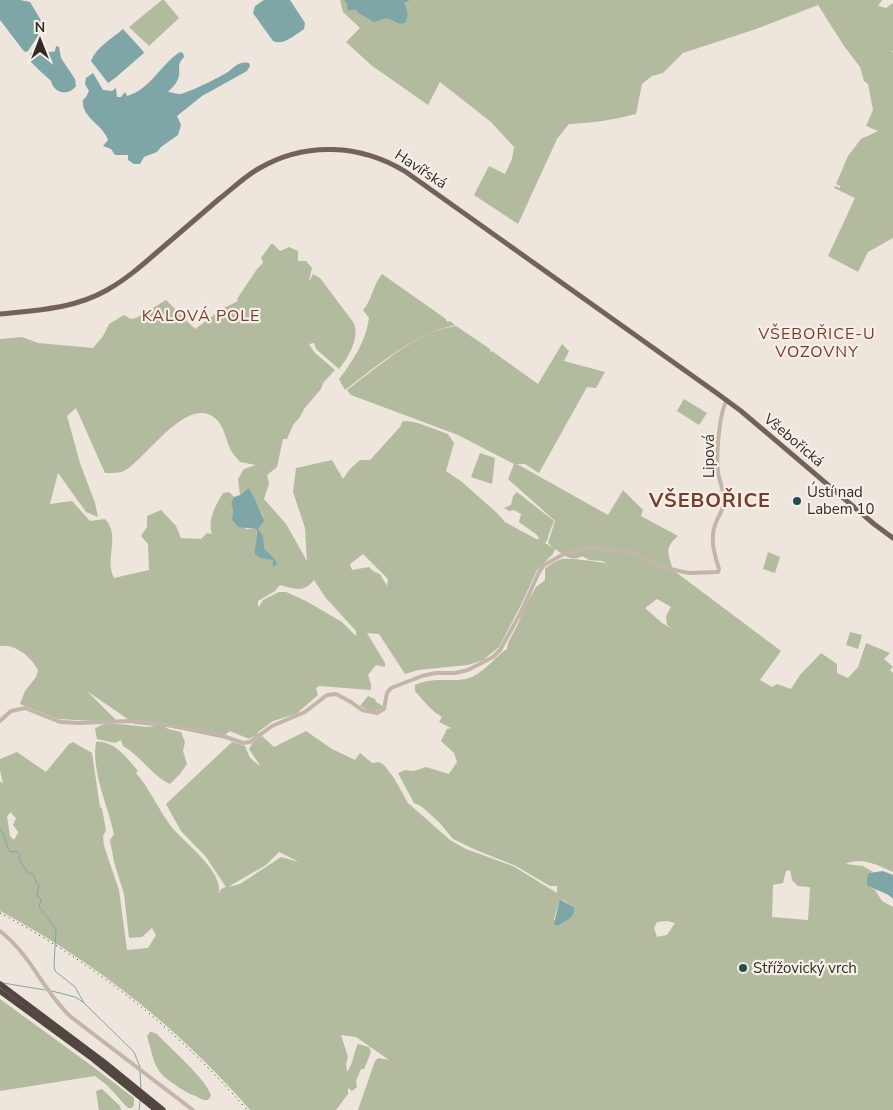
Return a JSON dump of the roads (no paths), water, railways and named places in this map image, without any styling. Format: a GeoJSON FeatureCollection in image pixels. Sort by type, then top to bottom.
{"type":"FeatureCollection","features":[{"type":"Feature","properties":{"kind":"highway"},"geometry":{"type":"LineString","coordinates":[[1,987],[93,1060],[163,1110]]}},
{"type":"Feature","properties":{"kind":"highway"},"geometry":{"type":"LineString","coordinates":[[140,1093],[156,1110]]}},
{"type":"Feature","properties":{"kind":"main road","name":"Havířská"},"geometry":{"type":"LineString","coordinates":[[0,314],[65,306],[100,294],[117,285],[257,169],[276,160],[302,152],[321,149],[345,150],[375,156],[406,172],[727,400]]}},
{"type":"Feature","properties":{"kind":"main road","name":"Všebořická"},"geometry":{"type":"LineString","coordinates":[[727,400],[893,538]]}},
{"type":"Feature","properties":{"kind":"street","name":"Lipová"},"geometry":{"type":"LineString","coordinates":[[0,722],[11,711],[25,708],[60,722],[130,721],[161,724],[217,734],[240,743],[250,742],[272,726],[305,712],[327,695],[336,694],[362,710],[378,713],[384,709],[387,693],[391,688],[422,676],[468,670],[487,660],[500,650],[520,614],[539,572],[544,566],[564,554],[588,548],[632,552],[663,568],[689,573],[716,573],[719,569],[712,541],[716,523],[724,504],[724,495],[718,472],[718,460],[721,414],[727,400]]}},
{"type":"Feature","properties":{"kind":"street"},"geometry":{"type":"LineString","coordinates":[[0,931],[24,953],[53,996],[78,1024],[193,1110]]}},
{"type":"Feature","properties":{"kind":"water"},"geometry":{"type":"Polygon","coordinates":[[[0,0],[30,2],[42,22],[42,30],[28,51],[25,52],[23,50],[0,20],[0,0]]]}},
{"type":"Feature","properties":{"kind":"water"},"geometry":{"type":"Polygon","coordinates":[[[264,0],[290,0],[305,23],[304,29],[285,41],[273,41],[253,13],[255,6],[264,0]]]}},
{"type":"Feature","properties":{"kind":"water"},"geometry":{"type":"Polygon","coordinates":[[[344,0],[410,0],[404,3],[407,17],[406,22],[401,24],[387,18],[374,22],[355,9],[348,11],[347,3],[344,0]]]}},
{"type":"Feature","properties":{"kind":"water"},"geometry":{"type":"Polygon","coordinates":[[[123,29],[144,53],[108,83],[91,61],[101,47],[123,29]]]}},
{"type":"Feature","properties":{"kind":"water"},"geometry":{"type":"Polygon","coordinates":[[[37,46],[49,52],[55,51],[56,46],[59,47],[61,58],[75,79],[76,86],[74,89],[68,92],[58,91],[51,81],[31,62],[30,54],[37,46]]]}},
{"type":"Feature","properties":{"kind":"water"},"geometry":{"type":"Polygon","coordinates":[[[180,52],[183,53],[184,57],[179,66],[179,76],[168,92],[184,93],[228,72],[235,66],[249,63],[250,66],[247,71],[202,96],[177,116],[181,125],[178,135],[157,152],[144,157],[140,164],[134,164],[128,160],[128,155],[115,155],[111,149],[103,146],[108,140],[105,134],[85,112],[83,100],[89,91],[85,84],[86,78],[93,73],[103,90],[112,91],[116,88],[117,97],[121,97],[125,92],[127,96],[143,88],[180,52]]]}},
{"type":"Feature","properties":{"kind":"water"},"geometry":{"type":"Polygon","coordinates":[[[246,489],[249,489],[263,518],[264,521],[258,529],[263,536],[264,548],[277,563],[275,567],[273,567],[273,560],[260,558],[255,554],[256,529],[238,527],[232,520],[233,508],[231,504],[234,497],[240,495],[246,489]]]}},
{"type":"Feature","properties":{"kind":"water"},"geometry":{"type":"Polygon","coordinates":[[[883,871],[893,875],[893,899],[887,894],[867,885],[869,873],[883,871]]]}},
{"type":"Feature","properties":{"kind":"water"},"geometry":{"type":"Polygon","coordinates":[[[561,900],[574,907],[574,910],[569,919],[557,926],[554,924],[561,900]]]}},
{"type":"Feature","properties":{"kind":"waterway"},"geometry":{"type":"LineString","coordinates":[[0,829],[10,852],[17,851],[20,855],[19,859],[28,873],[33,874],[39,885],[37,895],[41,900],[39,906],[56,930],[55,971],[75,987],[84,1003]]}},
{"type":"Feature","properties":{"kind":"waterway"},"geometry":{"type":"LineString","coordinates":[[3,983],[45,990]]}},
{"type":"Feature","properties":{"kind":"waterway"},"geometry":{"type":"LineString","coordinates":[[52,991],[75,997],[83,1002],[134,1052],[140,1067]]}},
{"type":"Feature","properties":{"kind":"waterway"},"geometry":{"type":"LineString","coordinates":[[140,1071],[141,1089]]}},
{"type":"Feature","properties":{"kind":"waterway"},"geometry":{"type":"LineString","coordinates":[[139,1110],[140,1101]]}},
{"type":"Feature","properties":{"kind":"railway"},"geometry":{"type":"LineString","coordinates":[[0,913],[69,954],[133,1000],[193,1052],[247,1110]]}},
{"type":"Feature","properties":{"kind":"place","name":"Ústí nad Labem 10"},"geometry":{"type":"Point","coordinates":[797,501]}},
{"type":"Feature","properties":{"kind":"place","name":"Střížovický vrch"},"geometry":{"type":"Point","coordinates":[743,968]}},
{"type":"Feature","properties":{"kind":"district","name":"KALOVÁ POLE"},"geometry":{"type":"Point","coordinates":[201,316]}},
{"type":"Feature","properties":{"kind":"district","name":"VŠEBOŘICE-U VOZOVNY"},"geometry":{"type":"Point","coordinates":[817,343]}},
{"type":"Feature","properties":{"kind":"district","name":"VŠEBOŘICE"},"geometry":{"type":"Point","coordinates":[710,500]}}]}
